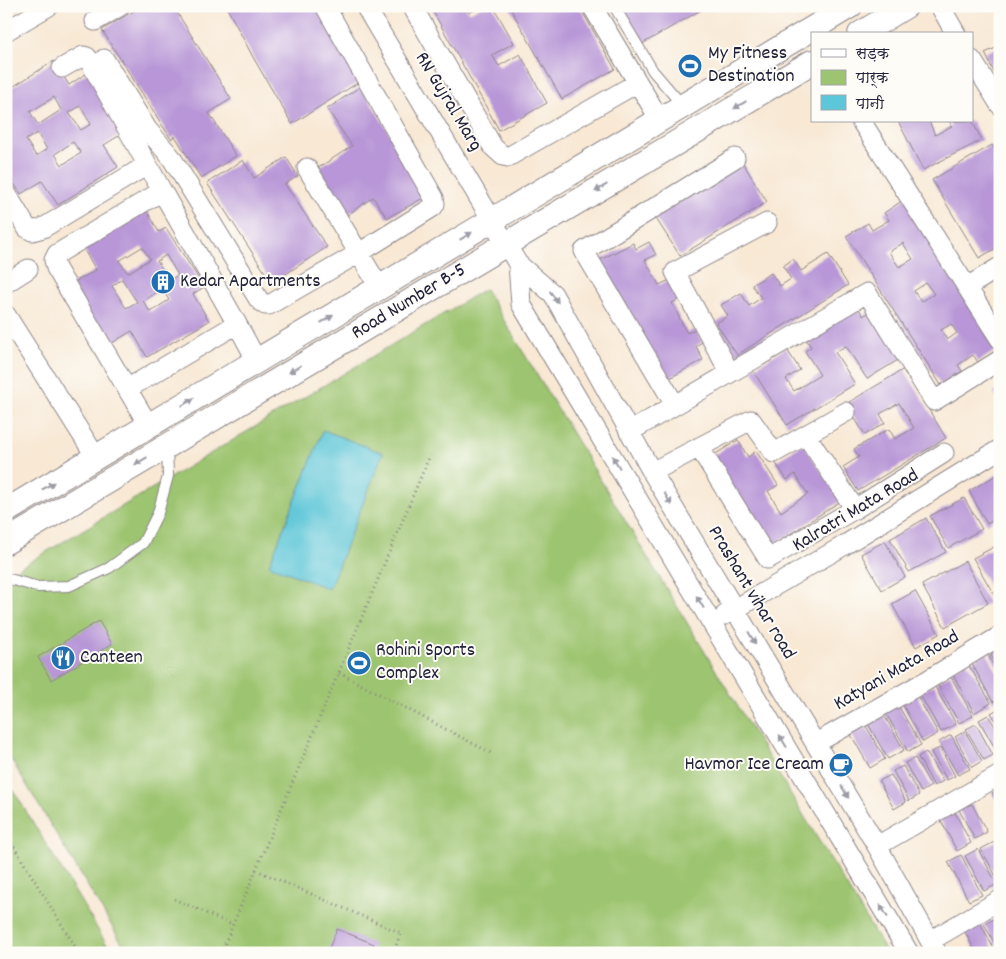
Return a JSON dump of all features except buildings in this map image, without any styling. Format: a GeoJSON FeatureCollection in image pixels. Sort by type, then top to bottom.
{"type":"FeatureCollection","features":[{"type":"Feature","properties":{"kind":"street"},"geometry":{"type":"LineString","coordinates":[[6,31],[49,6]]}},
{"type":"Feature","properties":{"kind":"street"},"geometry":{"type":"LineString","coordinates":[[95,21],[120,6]]}},
{"type":"Feature","properties":{"kind":"street"},"geometry":{"type":"LineString","coordinates":[[104,60],[147,129],[171,157],[259,300],[263,304],[269,305],[434,207],[435,201],[325,6]]}},
{"type":"Feature","properties":{"kind":"street","name":"RN Gujral Marg"},"geometry":{"type":"LineString","coordinates":[[365,6],[492,220]]}},
{"type":"Feature","properties":{"kind":"street"},"geometry":{"type":"LineString","coordinates":[[412,6],[493,147],[503,156],[508,157],[637,83]]}},
{"type":"Feature","properties":{"kind":"street"},"geometry":{"type":"LineString","coordinates":[[592,6],[660,120]]}},
{"type":"Feature","properties":{"kind":"street"},"geometry":{"type":"LineString","coordinates":[[6,511],[850,6]]}},
{"type":"Feature","properties":{"kind":"street"},"geometry":{"type":"LineString","coordinates":[[940,6],[955,32]]}},
{"type":"Feature","properties":{"kind":"street"},"geometry":{"type":"LineString","coordinates":[[863,32],[902,7]]}},
{"type":"Feature","properties":{"kind":"street"},"geometry":{"type":"LineString","coordinates":[[62,68],[83,56],[87,57],[257,361]]}},
{"type":"Feature","properties":{"kind":"street","name":"Road Number B-5"},"geometry":{"type":"LineString","coordinates":[[6,542],[167,446],[512,254],[811,63]]}},
{"type":"Feature","properties":{"kind":"street"},"geometry":{"type":"LineString","coordinates":[[974,63],[1000,105]]}},
{"type":"Feature","properties":{"kind":"street"},"geometry":{"type":"LineString","coordinates":[[861,122],[1000,338]]}},
{"type":"Feature","properties":{"kind":"street"},"geometry":{"type":"LineString","coordinates":[[675,405],[584,251],[735,158]]}},
{"type":"Feature","properties":{"kind":"street"},"geometry":{"type":"LineString","coordinates":[[6,194],[27,228],[32,231],[43,228],[147,165]]}},
{"type":"Feature","properties":{"kind":"street"},"geometry":{"type":"LineString","coordinates":[[307,168],[380,288]]}},
{"type":"Feature","properties":{"kind":"street"},"geometry":{"type":"LineString","coordinates":[[149,426],[56,268],[54,260],[57,254],[162,191]]}},
{"type":"Feature","properties":{"kind":"street","name":"Prashant vihar road"},"geometry":{"type":"LineString","coordinates":[[492,220],[512,254],[553,294],[652,472],[816,743],[934,947]]}},
{"type":"Feature","properties":{"kind":"street"},"geometry":{"type":"LineString","coordinates":[[730,373],[675,272],[766,223]]}},
{"type":"Feature","properties":{"kind":"street","name":"Prashant vihar road"},"geometry":{"type":"LineString","coordinates":[[512,254],[521,304],[909,953]]}},
{"type":"Feature","properties":{"kind":"street"},"geometry":{"type":"LineString","coordinates":[[6,283],[28,268]]}},
{"type":"Feature","properties":{"kind":"street"},"geometry":{"type":"LineString","coordinates":[[967,287],[1000,268]]}},
{"type":"Feature","properties":{"kind":"street"},"geometry":{"type":"LineString","coordinates":[[630,432],[866,293],[934,401],[1000,360]]}},
{"type":"Feature","properties":{"kind":"street"},"geometry":{"type":"LineString","coordinates":[[6,315],[96,457]]}},
{"type":"Feature","properties":{"kind":"street"},"geometry":{"type":"LineString","coordinates":[[127,389],[238,324]]}},
{"type":"Feature","properties":{"kind":"street"},"geometry":{"type":"LineString","coordinates":[[652,472],[751,420],[774,453],[846,412]]}},
{"type":"Feature","properties":{"kind":"street"},"geometry":{"type":"LineString","coordinates":[[806,435],[855,509]]}},
{"type":"Feature","properties":{"kind":"street"},"geometry":{"type":"LineString","coordinates":[[699,448],[768,559],[855,509],[944,454]]}},
{"type":"Feature","properties":{"kind":"street","name":"Kalratri Mata Road"},"geometry":{"type":"LineString","coordinates":[[712,623],[852,541],[1000,449]]}},
{"type":"Feature","properties":{"kind":"street","name":"Katyani Mata Road"},"geometry":{"type":"LineString","coordinates":[[816,743],[1000,636]]}},
{"type":"Feature","properties":{"kind":"street"},"geometry":{"type":"LineString","coordinates":[[877,846],[1000,775]]}},
{"type":"Feature","properties":{"kind":"street"},"geometry":{"type":"LineString","coordinates":[[934,947],[1000,900]]}},
{"type":"Feature","properties":{"kind":"lane"},"geometry":{"type":"LineString","coordinates":[[614,6],[653,70],[683,106]]}},
{"type":"Feature","properties":{"kind":"lane"},"geometry":{"type":"LineString","coordinates":[[6,578],[38,587],[69,586],[109,568],[143,544],[158,513],[168,476],[167,446]]}},
{"type":"Feature","properties":{"kind":"path"},"geometry":{"type":"LineString","coordinates":[[221,953],[430,455]]}},
{"type":"Feature","properties":{"kind":"path"},"geometry":{"type":"LineString","coordinates":[[340,673],[491,753]]}},
{"type":"Feature","properties":{"kind":"path"},"geometry":{"type":"LineString","coordinates":[[6,834],[79,953]]}},
{"type":"Feature","properties":{"kind":"path"},"geometry":{"type":"LineString","coordinates":[[256,870],[401,933],[393,953]]}},
{"type":"Feature","properties":{"kind":"path"},"geometry":{"type":"LineString","coordinates":[[174,899],[233,925]]}},
{"type":"Feature","properties":{"kind":"green space","name":"Rohini Sports Complex"},"geometry":{"type":"Polygon","coordinates":[[[485,289],[887,953],[128,953],[6,751],[6,576],[485,289]]]}},
{"type":"Feature","properties":{"kind":"green space"},"geometry":{"type":"Polygon","coordinates":[[[6,778],[112,953],[6,953],[6,778]]]}},
{"type":"Feature","properties":{"kind":"water"},"geometry":{"type":"Polygon","coordinates":[[[323,430],[383,453],[329,589],[269,565],[323,430]]]}},
{"type":"Feature","properties":{"kind":"place","name":"My Fitness Destination"},"geometry":{"type":"Point","coordinates":[690,66]}},
{"type":"Feature","properties":{"kind":"place","name":"Kedar Apartments"},"geometry":{"type":"Point","coordinates":[163,282]}},
{"type":"Feature","properties":{"kind":"place","name":"Canteen"},"geometry":{"type":"Point","coordinates":[63,658]}},
{"type":"Feature","properties":{"kind":"place","name":"Rohini Sports Complex"},"geometry":{"type":"Point","coordinates":[359,663]}},
{"type":"Feature","properties":{"kind":"place","name":"Havmor Ice Cream"},"geometry":{"type":"Point","coordinates":[841,765]}}]}
